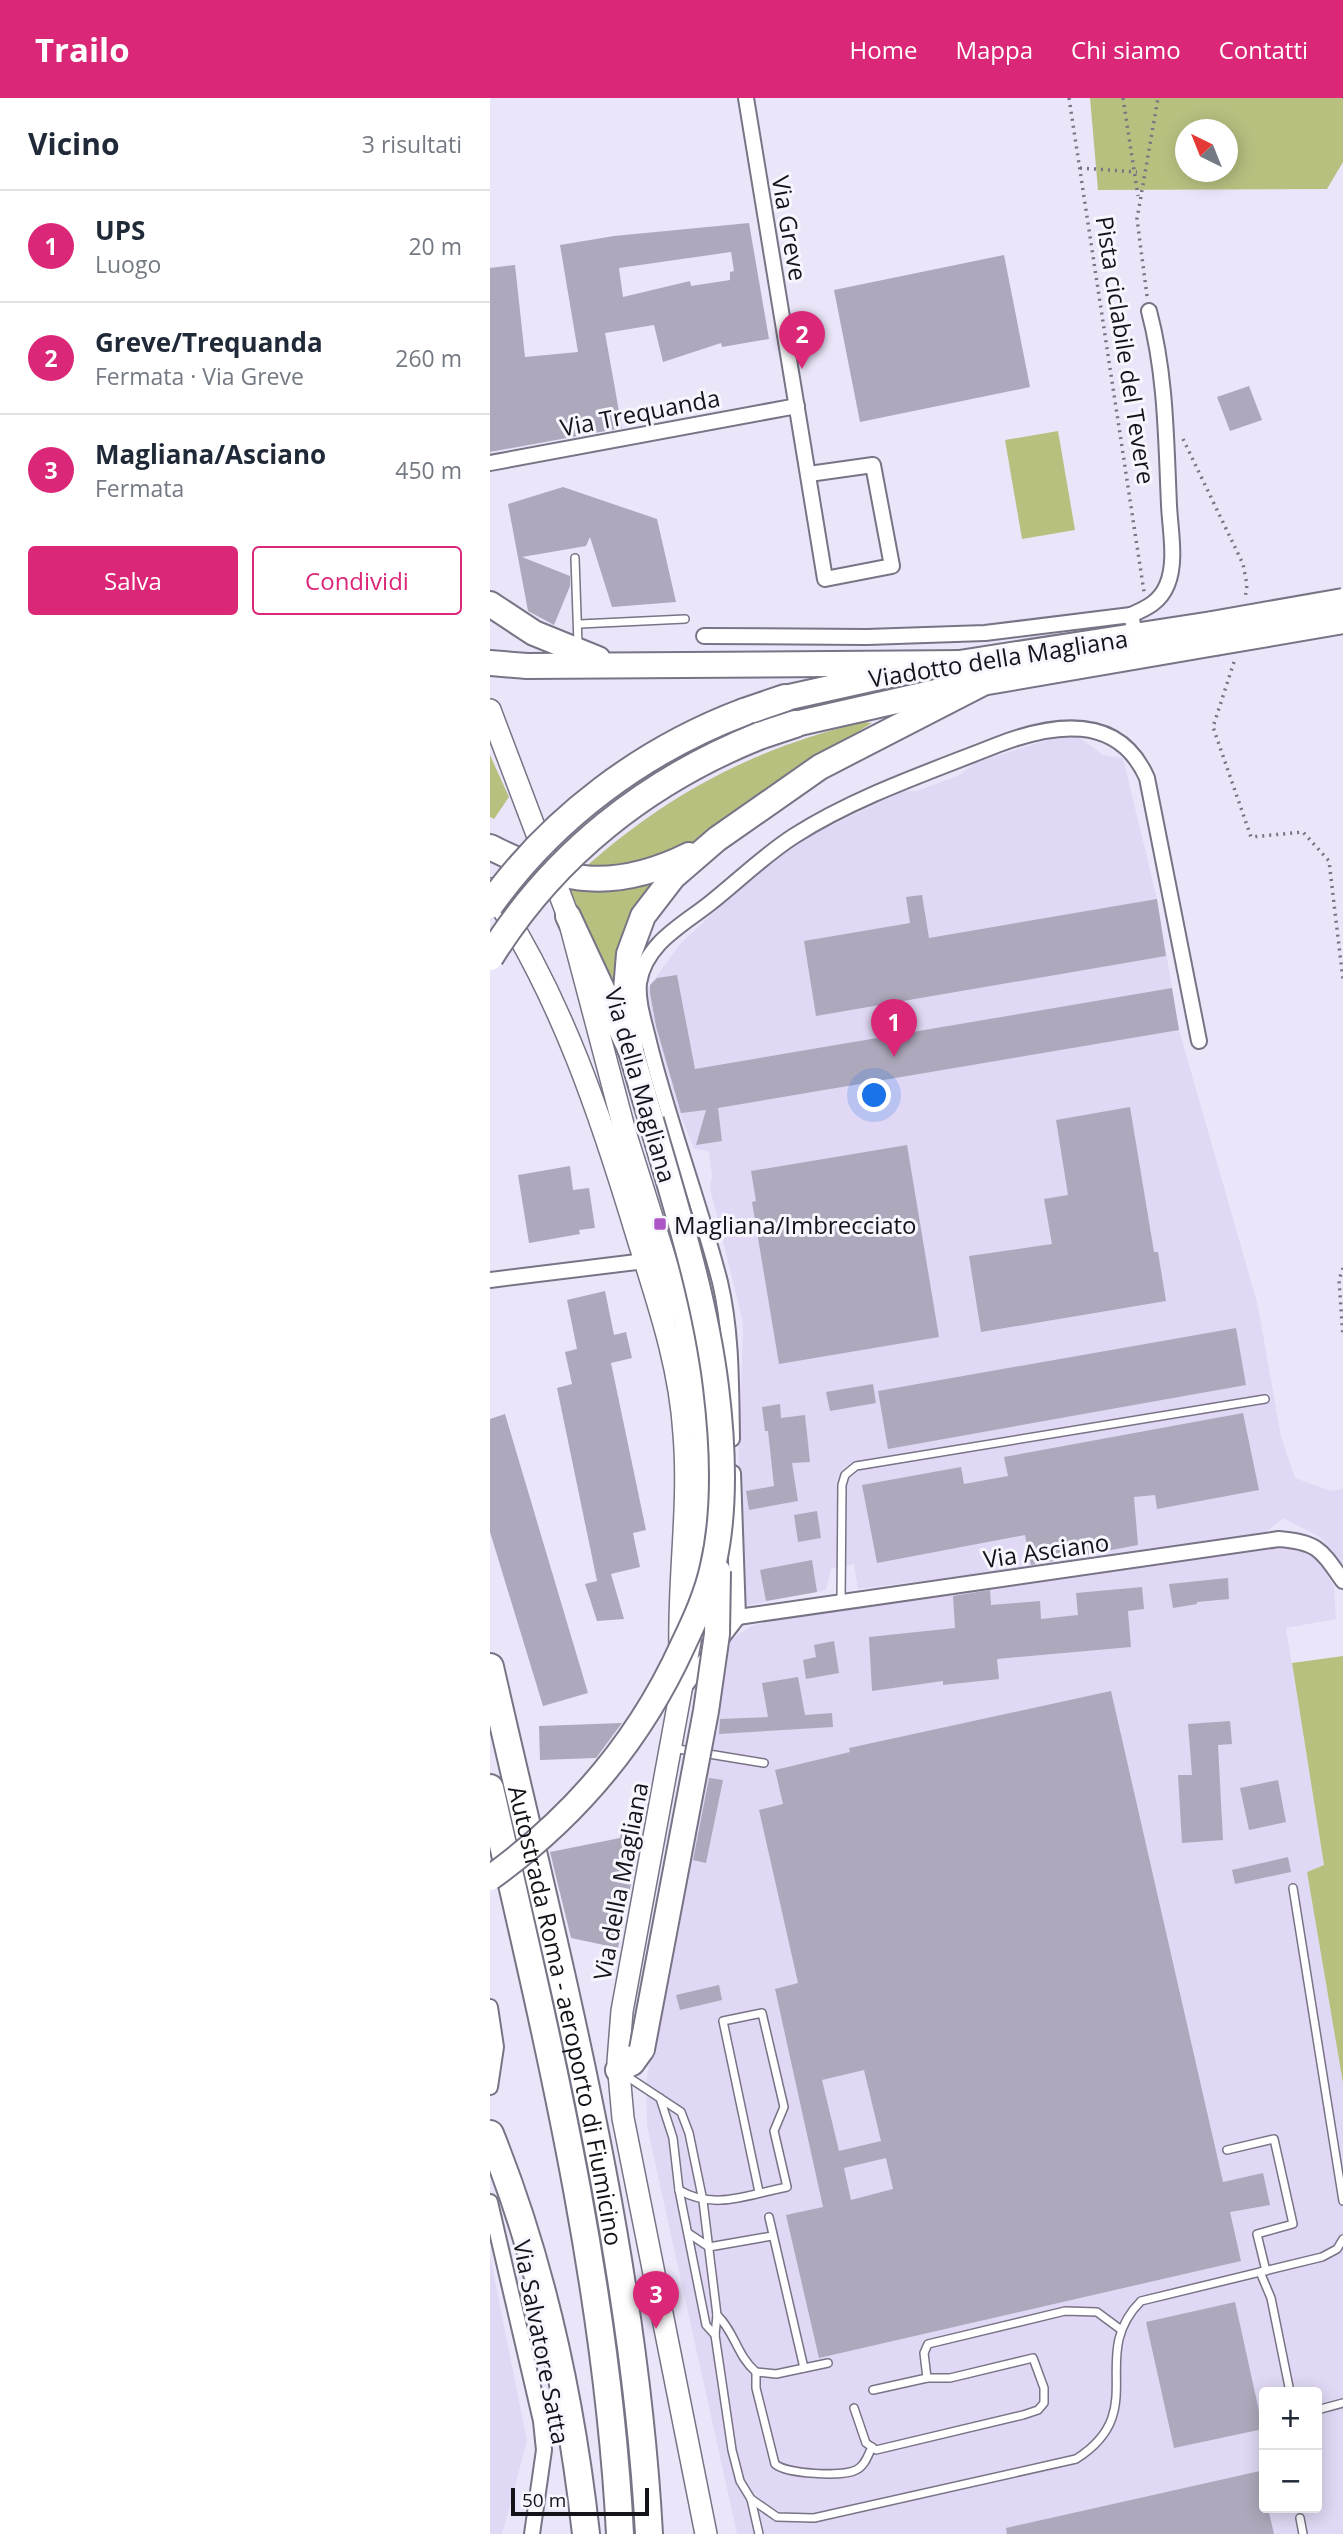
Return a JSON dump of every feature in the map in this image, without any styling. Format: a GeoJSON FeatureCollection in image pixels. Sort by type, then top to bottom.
{"type":"FeatureCollection","features":[{"type":"Feature","properties":{"kind":"highway"},"geometry":{"type":"LineString","coordinates":[[1214,633],[1343,601]]}},
{"type":"Feature","properties":{"kind":"highway"},"geometry":{"type":"LineString","coordinates":[[490,604],[534,633],[611,664]]}},
{"type":"Feature","properties":{"kind":"highway"},"geometry":{"type":"LineString","coordinates":[[1214,633],[1343,621]]}},
{"type":"Feature","properties":{"kind":"highway","name":"Viadotto della Magliana"},"geometry":{"type":"LineString","coordinates":[[785,698],[848,682],[968,663],[1133,626],[1214,633]]}},
{"type":"Feature","properties":{"kind":"highway","name":"Viadotto della Magliana"},"geometry":{"type":"LineString","coordinates":[[795,724],[900,699],[1214,633]]}},
{"type":"Feature","properties":{"kind":"highway"},"geometry":{"type":"LineString","coordinates":[[490,663],[527,666],[968,663]]}},
{"type":"Feature","properties":{"kind":"highway"},"geometry":{"type":"LineString","coordinates":[[631,1051],[626,978],[634,935],[647,909],[666,885],[718,839],[831,760],[981,684]]}},
{"type":"Feature","properties":{"kind":"highway"},"geometry":{"type":"LineString","coordinates":[[490,905],[536,849],[592,798],[659,753],[705,728],[785,698]]}},
{"type":"Feature","properties":{"kind":"highway"},"geometry":{"type":"LineString","coordinates":[[490,957],[542,886],[600,829],[666,782],[707,759],[759,736],[795,724]]}},
{"type":"Feature","properties":{"kind":"highway"},"geometry":{"type":"LineString","coordinates":[[490,847],[530,867],[553,874],[591,879],[627,876],[674,862],[718,839]]}},
{"type":"Feature","properties":{"kind":"highway"},"geometry":{"type":"LineString","coordinates":[[568,916],[631,1051],[651,1120],[692,1273],[716,1385],[721,1458],[716,1546],[719,1613],[698,1762],[642,2049],[632,2063],[618,2070]]}},
{"type":"Feature","properties":{"kind":"highway"},"geometry":{"type":"LineString","coordinates":[[490,1878],[567,1814],[636,1733],[666,1682],[691,1629],[708,1583],[716,1546]]}},
{"type":"Feature","properties":{"kind":"highway","name":"Autostrada Roma - aeroporto di Fiumicino"},"geometry":{"type":"LineString","coordinates":[[490,1667],[609,2200],[637,2393],[649,2534]]}},
{"type":"Feature","properties":{"kind":"highway","name":"Autostrada Roma - aeroporto di Fiumicino"},"geometry":{"type":"LineString","coordinates":[[490,1788],[586,2233],[611,2419],[620,2534]]}},
{"type":"Feature","properties":{"kind":"highway"},"geometry":{"type":"LineString","coordinates":[[490,2134],[516,2208],[551,2329],[586,2534]]}},
{"type":"Feature","properties":{"kind":"main road","name":"Via della Magliana"},"geometry":{"type":"LineString","coordinates":[[490,710],[568,916],[621,1119],[685,1322],[702,1412],[705,1500],[694,1616],[622,2011],[618,2070],[623,2118],[706,2534]]}},
{"type":"Feature","properties":{"kind":"main road","name":"Via della Magliana"},"geometry":{"type":"LineString","coordinates":[[490,889],[528,951],[577,1054],[612,1153],[673,1356],[684,1432],[684,1521],[679,1613],[681,1692]]}},
{"type":"Feature","properties":{"kind":"street","name":"Via Greve"},"geometry":{"type":"LineString","coordinates":[[746,98],[825,579],[892,566],[873,465],[808,474]]}},
{"type":"Feature","properties":{"kind":"street"},"geometry":{"type":"LineString","coordinates":[[704,636],[867,637],[1133,626],[1163,593],[1171,569],[1167,423],[1157,341],[1149,311]]}},
{"type":"Feature","properties":{"kind":"street","name":"Via Trequanda"},"geometry":{"type":"LineString","coordinates":[[490,463],[797,406]]}},
{"type":"Feature","properties":{"kind":"street"},"geometry":{"type":"LineString","coordinates":[[738,1617],[725,1311],[717,1272],[655,1064],[639,999],[639,983],[647,961],[664,939],[806,828],[932,771],[1030,734],[1070,727],[1109,737],[1133,754],[1149,785],[1199,1041]]}},
{"type":"Feature","properties":{"kind":"street"},"geometry":{"type":"LineString","coordinates":[[490,1280],[645,1261]]}},
{"type":"Feature","properties":{"kind":"street"},"geometry":{"type":"LineString","coordinates":[[685,1322],[725,1311]]}},
{"type":"Feature","properties":{"kind":"street","name":"Via Asciano"},"geometry":{"type":"LineString","coordinates":[[738,1617],[1279,1539],[1304,1541],[1320,1548],[1343,1581]]}},
{"type":"Feature","properties":{"kind":"street","name":"Via della Magliana"},"geometry":{"type":"LineString","coordinates":[[681,1692],[738,1617]]}},
{"type":"Feature","properties":{"kind":"street"},"geometry":{"type":"LineString","coordinates":[[490,2007],[496,2047],[490,2087]]}},
{"type":"Feature","properties":{"kind":"street","name":"Via Salvatore Satta"},"geometry":{"type":"LineString","coordinates":[[490,2202],[542,2431],[541,2482],[532,2534]]}},
{"type":"Feature","properties":{"kind":"lane"},"geometry":{"type":"LineString","coordinates":[[575,558],[580,624],[578,652]]}},
{"type":"Feature","properties":{"kind":"lane"},"geometry":{"type":"LineString","coordinates":[[580,624],[685,619]]}},
{"type":"Feature","properties":{"kind":"lane"},"geometry":{"type":"LineString","coordinates":[[841,1603],[842,1485],[845,1475],[856,1465],[1265,1399]]}},
{"type":"Feature","properties":{"kind":"lane"},"geometry":{"type":"LineString","coordinates":[[671,1748],[764,1763]]}},
{"type":"Feature","properties":{"kind":"lane"},"geometry":{"type":"LineString","coordinates":[[1293,1888],[1343,2201]]}},
{"type":"Feature","properties":{"kind":"lane"},"geometry":{"type":"LineString","coordinates":[[678,2190],[703,2202],[759,2192],[787,2187],[775,2131],[784,2107],[762,2013],[723,2021],[759,2192]]}},
{"type":"Feature","properties":{"kind":"lane"},"geometry":{"type":"LineString","coordinates":[[618,2070],[681,2112],[703,2202],[717,2315],[715,2335],[732,2450],[740,2481],[751,2499],[759,2534]]}},
{"type":"Feature","properties":{"kind":"lane"},"geometry":{"type":"LineString","coordinates":[[660,2098],[673,2138],[678,2190],[706,2325],[715,2335]]}},
{"type":"Feature","properties":{"kind":"lane"},"geometry":{"type":"LineString","coordinates":[[1227,2150],[1274,2139],[1293,2224],[1257,2234],[1289,2387]]}},
{"type":"Feature","properties":{"kind":"lane"},"geometry":{"type":"LineString","coordinates":[[769,2217],[804,2368]]}},
{"type":"Feature","properties":{"kind":"lane"},"geometry":{"type":"LineString","coordinates":[[687,2233],[709,2248],[772,2236]]}},
{"type":"Feature","properties":{"kind":"lane"},"geometry":{"type":"LineString","coordinates":[[751,2499],[777,2517],[814,2518],[1076,2459],[1105,2435],[1113,2417],[1120,2329],[1131,2311],[1152,2296],[1322,2257],[1337,2249],[1343,2239]]}},
{"type":"Feature","properties":{"kind":"lane"},"geometry":{"type":"LineString","coordinates":[[927,2378],[924,2353],[929,2344],[1065,2311],[1097,2312],[1120,2329]]}},
{"type":"Feature","properties":{"kind":"lane"},"geometry":{"type":"LineString","coordinates":[[717,2315],[727,2324],[737,2350],[756,2372],[765,2375],[828,2363]]}},
{"type":"Feature","properties":{"kind":"lane"},"geometry":{"type":"LineString","coordinates":[[854,2408],[866,2443],[876,2449],[1023,2415],[1038,2410],[1044,2403],[1044,2388],[1033,2358],[950,2378],[927,2378],[873,2390]]}},
{"type":"Feature","properties":{"kind":"lane"},"geometry":{"type":"LineString","coordinates":[[756,2372],[756,2388],[775,2464],[782,2471],[840,2473],[857,2470],[872,2447]]}},
{"type":"Feature","properties":{"kind":"lane"},"geometry":{"type":"LineString","coordinates":[[1322,2409],[1343,2403]]}},
{"type":"Feature","properties":{"kind":"lane"},"geometry":{"type":"LineString","coordinates":[[1300,2518],[1303,2534]]}},
{"type":"Feature","properties":{"kind":"path","name":"Pista ciclabile del Tevere"},"geometry":{"type":"LineString","coordinates":[[1069,98],[1143,592],[1149,607]]}},
{"type":"Feature","properties":{"kind":"path"},"geometry":{"type":"LineString","coordinates":[[1122,98],[1137,172],[1138,240],[1149,311]]}},
{"type":"Feature","properties":{"kind":"path"},"geometry":{"type":"LineString","coordinates":[[1139,203],[1158,98]]}},
{"type":"Feature","properties":{"kind":"path"},"geometry":{"type":"LineString","coordinates":[[1080,168],[1137,172]]}},
{"type":"Feature","properties":{"kind":"path"},"geometry":{"type":"LineString","coordinates":[[1167,423],[1179,429],[1215,510],[1243,564],[1247,585]]}},
{"type":"Feature","properties":{"kind":"path"},"geometry":{"type":"LineString","coordinates":[[1233,668],[1213,727],[1251,837],[1303,832],[1329,861],[1343,980]]}},
{"type":"Feature","properties":{"kind":"path"},"geometry":{"type":"LineString","coordinates":[[1343,1268],[1339,1280],[1343,1338]]}},
{"type":"Feature","properties":{"kind":"shaded area"},"geometry":{"type":"Polygon","coordinates":[[[1072,732],[1103,755],[1123,758],[1157,899],[1179,1030],[1258,1306],[1281,1437],[1295,1478],[1331,1491],[1343,1489],[1343,1578],[1334,1555],[1320,1537],[1283,1518],[1259,1538],[858,1589],[854,1564],[831,1569],[826,1590],[734,1608],[743,1323],[710,1188],[712,1176],[709,1151],[694,1149],[678,1109],[645,992],[680,944],[746,882],[809,836],[904,791],[917,791],[960,775],[975,763],[1072,732]]]}},
{"type":"Feature","properties":{"kind":"shaded area"},"geometry":{"type":"Polygon","coordinates":[[[1297,1545],[1311,1550],[1334,1586],[1336,1619],[1286,1628],[1324,1865],[1307,1872],[1343,2083],[1343,2534],[737,2534],[647,2126],[646,2083],[726,1643],[753,1625],[952,1591],[1297,1545]]]}},
{"type":"Feature","properties":{"kind":"shaded area"},"geometry":{"type":"Polygon","coordinates":[[[490,2256],[527,2441],[502,2534],[490,2534],[490,2256]]]}},
{"type":"Feature","properties":{"kind":"green space"},"geometry":{"type":"Polygon","coordinates":[[[1090,98],[1343,98],[1343,162],[1327,189],[1098,190],[1090,98]]]}},
{"type":"Feature","properties":{"kind":"green space"},"geometry":{"type":"Polygon","coordinates":[[[1058,431],[1075,530],[1022,539],[1005,440],[1058,431]]]}},
{"type":"Feature","properties":{"kind":"green space"},"geometry":{"type":"Polygon","coordinates":[[[864,722],[872,723],[801,767],[681,852],[654,863],[580,872],[644,820],[712,778],[785,746],[864,722]]]}},
{"type":"Feature","properties":{"kind":"green space"},"geometry":{"type":"Polygon","coordinates":[[[490,755],[509,797],[494,819],[490,817],[490,755]]]}},
{"type":"Feature","properties":{"kind":"green space"},"geometry":{"type":"Polygon","coordinates":[[[662,871],[640,901],[624,932],[616,966],[616,1003],[568,884],[662,871]]]}},
{"type":"Feature","properties":{"kind":"green space"},"geometry":{"type":"Polygon","coordinates":[[[1343,1656],[1343,2083],[1307,1872],[1324,1865],[1292,1663],[1343,1656]]]}},
{"type":"Feature","properties":{"kind":"building"},"geometry":{"type":"Polygon","coordinates":[[[749,223],[769,339],[722,347],[721,343],[663,362],[654,325],[605,333],[622,428],[490,452],[490,268],[515,265],[525,357],[578,352],[560,245],[614,236],[749,223]],[[731,252],[619,268],[623,297],[690,281],[691,286],[730,280],[730,272],[734,271],[731,252]]]}},
{"type":"Feature","properties":{"kind":"building"},"geometry":{"type":"Polygon","coordinates":[[[1004,255],[1030,387],[860,422],[834,290],[1004,255]]]}},
{"type":"Feature","properties":{"kind":"building"},"geometry":{"type":"Polygon","coordinates":[[[1249,386],[1262,420],[1230,431],[1217,397],[1249,386]]]}},
{"type":"Feature","properties":{"kind":"building"},"geometry":{"type":"Polygon","coordinates":[[[563,487],[657,519],[676,602],[612,607],[590,537],[586,546],[522,557],[570,576],[570,586],[554,625],[528,611],[508,504],[563,487]]]}},
{"type":"Feature","properties":{"kind":"building"},"geometry":{"type":"Polygon","coordinates":[[[922,895],[929,938],[1157,899],[1166,956],[816,1016],[804,941],[910,923],[906,897],[922,895]]]}},
{"type":"Feature","properties":{"kind":"building"},"geometry":{"type":"Polygon","coordinates":[[[677,975],[695,1069],[1172,988],[1179,1030],[718,1108],[722,1141],[696,1145],[706,1110],[681,1113],[656,1026],[650,993],[650,985],[657,978],[677,975]]]}},
{"type":"Feature","properties":{"kind":"building"},"geometry":{"type":"Polygon","coordinates":[[[1130,1107],[1154,1252],[1158,1252],[1166,1301],[981,1332],[969,1256],[1052,1244],[1044,1199],[1068,1195],[1056,1120],[1130,1107]]]}},
{"type":"Feature","properties":{"kind":"building"},"geometry":{"type":"Polygon","coordinates":[[[907,1145],[939,1337],[779,1364],[752,1202],[756,1201],[751,1171],[907,1145]]]}},
{"type":"Feature","properties":{"kind":"building"},"geometry":{"type":"Polygon","coordinates":[[[570,1166],[573,1190],[589,1188],[595,1228],[579,1230],[580,1234],[529,1243],[518,1175],[570,1166]]]}},
{"type":"Feature","properties":{"kind":"building"},"geometry":{"type":"Polygon","coordinates":[[[605,1291],[614,1335],[626,1332],[632,1358],[611,1363],[646,1530],[633,1533],[640,1567],[611,1574],[624,1619],[597,1621],[585,1584],[597,1581],[557,1388],[572,1384],[565,1352],[577,1349],[567,1300],[605,1291]]]}},
{"type":"Feature","properties":{"kind":"building"},"geometry":{"type":"Polygon","coordinates":[[[1236,1328],[1246,1385],[888,1449],[878,1391],[1236,1328]]]}},
{"type":"Feature","properties":{"kind":"building"},"geometry":{"type":"Polygon","coordinates":[[[873,1384],[876,1403],[830,1411],[826,1392],[873,1384]]]}},
{"type":"Feature","properties":{"kind":"building"},"geometry":{"type":"Polygon","coordinates":[[[780,1404],[781,1418],[805,1415],[810,1462],[792,1463],[798,1501],[749,1510],[746,1491],[774,1486],[768,1431],[765,1431],[762,1407],[780,1404]]]}},
{"type":"Feature","properties":{"kind":"building"},"geometry":{"type":"Polygon","coordinates":[[[1243,1413],[1259,1490],[1157,1509],[1155,1495],[1134,1497],[1138,1545],[1031,1565],[1025,1535],[877,1563],[862,1485],[961,1467],[964,1484],[1008,1476],[1004,1457],[1243,1413]]]}},
{"type":"Feature","properties":{"kind":"building"},"geometry":{"type":"Polygon","coordinates":[[[505,1414],[588,1693],[543,1706],[490,1532],[490,1419],[505,1414]]]}},
{"type":"Feature","properties":{"kind":"building"},"geometry":{"type":"Polygon","coordinates":[[[817,1511],[821,1538],[798,1542],[794,1515],[817,1511]]]}},
{"type":"Feature","properties":{"kind":"building"},"geometry":{"type":"Polygon","coordinates":[[[812,1560],[817,1592],[766,1601],[760,1570],[812,1560]]]}},
{"type":"Feature","properties":{"kind":"building"},"geometry":{"type":"Polygon","coordinates":[[[1228,1578],[1229,1599],[1197,1602],[1173,1608],[1169,1584],[1228,1578]]]}},
{"type":"Feature","properties":{"kind":"building"},"geometry":{"type":"Polygon","coordinates":[[[1142,1587],[1144,1609],[1128,1611],[1131,1647],[997,1659],[999,1679],[943,1685],[943,1681],[872,1691],[869,1637],[955,1628],[953,1596],[990,1590],[991,1605],[1040,1601],[1041,1619],[1078,1615],[1076,1593],[1142,1587]]]}},
{"type":"Feature","properties":{"kind":"building"},"geometry":{"type":"Polygon","coordinates":[[[834,1641],[839,1673],[806,1679],[803,1660],[816,1657],[814,1645],[834,1641]]]}},
{"type":"Feature","properties":{"kind":"building"},"geometry":{"type":"Polygon","coordinates":[[[798,1677],[805,1715],[832,1713],[833,1727],[719,1734],[720,1719],[768,1717],[762,1683],[798,1677]]]}},
{"type":"Feature","properties":{"kind":"building"},"geometry":{"type":"Polygon","coordinates":[[[1111,1691],[1223,2182],[1263,2173],[1270,2205],[1230,2212],[1241,2261],[819,2358],[786,2215],[823,2207],[775,1989],[798,1983],[759,1810],[783,1804],[775,1770],[850,1752],[849,1748],[1111,1691]],[[864,2070],[822,2080],[839,2151],[881,2141],[864,2070]],[[886,2158],[844,2168],[851,2200],[893,2189],[886,2158]]]}},
{"type":"Feature","properties":{"kind":"building"},"geometry":{"type":"Polygon","coordinates":[[[1230,1721],[1232,1744],[1218,1745],[1223,1840],[1182,1843],[1178,1775],[1192,1775],[1188,1724],[1230,1721]]]}},
{"type":"Feature","properties":{"kind":"building"},"geometry":{"type":"Polygon","coordinates":[[[622,1723],[596,1758],[540,1760],[539,1726],[622,1723]]]}},
{"type":"Feature","properties":{"kind":"building"},"geometry":{"type":"Polygon","coordinates":[[[709,1778],[723,1780],[706,1863],[693,1860],[709,1778]]]}},
{"type":"Feature","properties":{"kind":"building"},"geometry":{"type":"Polygon","coordinates":[[[1278,1780],[1286,1822],[1249,1830],[1240,1788],[1278,1780]]]}},
{"type":"Feature","properties":{"kind":"building"},"geometry":{"type":"Polygon","coordinates":[[[622,1827],[642,1830],[618,1948],[571,1938],[550,1852],[620,1838],[622,1827]]]}},
{"type":"Feature","properties":{"kind":"building"},"geometry":{"type":"Polygon","coordinates":[[[1288,1857],[1291,1872],[1235,1884],[1232,1870],[1288,1857]]]}},
{"type":"Feature","properties":{"kind":"building"},"geometry":{"type":"Polygon","coordinates":[[[719,1985],[722,2000],[680,2010],[676,1995],[719,1985]]]}},
{"type":"Feature","properties":{"kind":"building"},"geometry":{"type":"Polygon","coordinates":[[[1235,2302],[1259,2411],[1259,2430],[1174,2448],[1146,2322],[1235,2302]]]}},
{"type":"Feature","properties":{"kind":"building"},"geometry":{"type":"Polygon","coordinates":[[[1259,2471],[1259,2513],[1269,2513],[1274,2534],[1007,2534],[1006,2528],[1259,2471]]]}},
{"type":"Feature","properties":{"kind":"place","name":"Greve/Trequanda"},"geometry":{"type":"Point","coordinates":[802,369]}},
{"type":"Feature","properties":{"kind":"place","name":"UPS"},"geometry":{"type":"Point","coordinates":[894,1057]}},
{"type":"Feature","properties":{"kind":"place","name":"Magliana/Imbrecciato"},"geometry":{"type":"Point","coordinates":[660,1224]}},
{"type":"Feature","properties":{"kind":"place","name":"Magliana/Asciano"},"geometry":{"type":"Point","coordinates":[656,2329]}}]}
